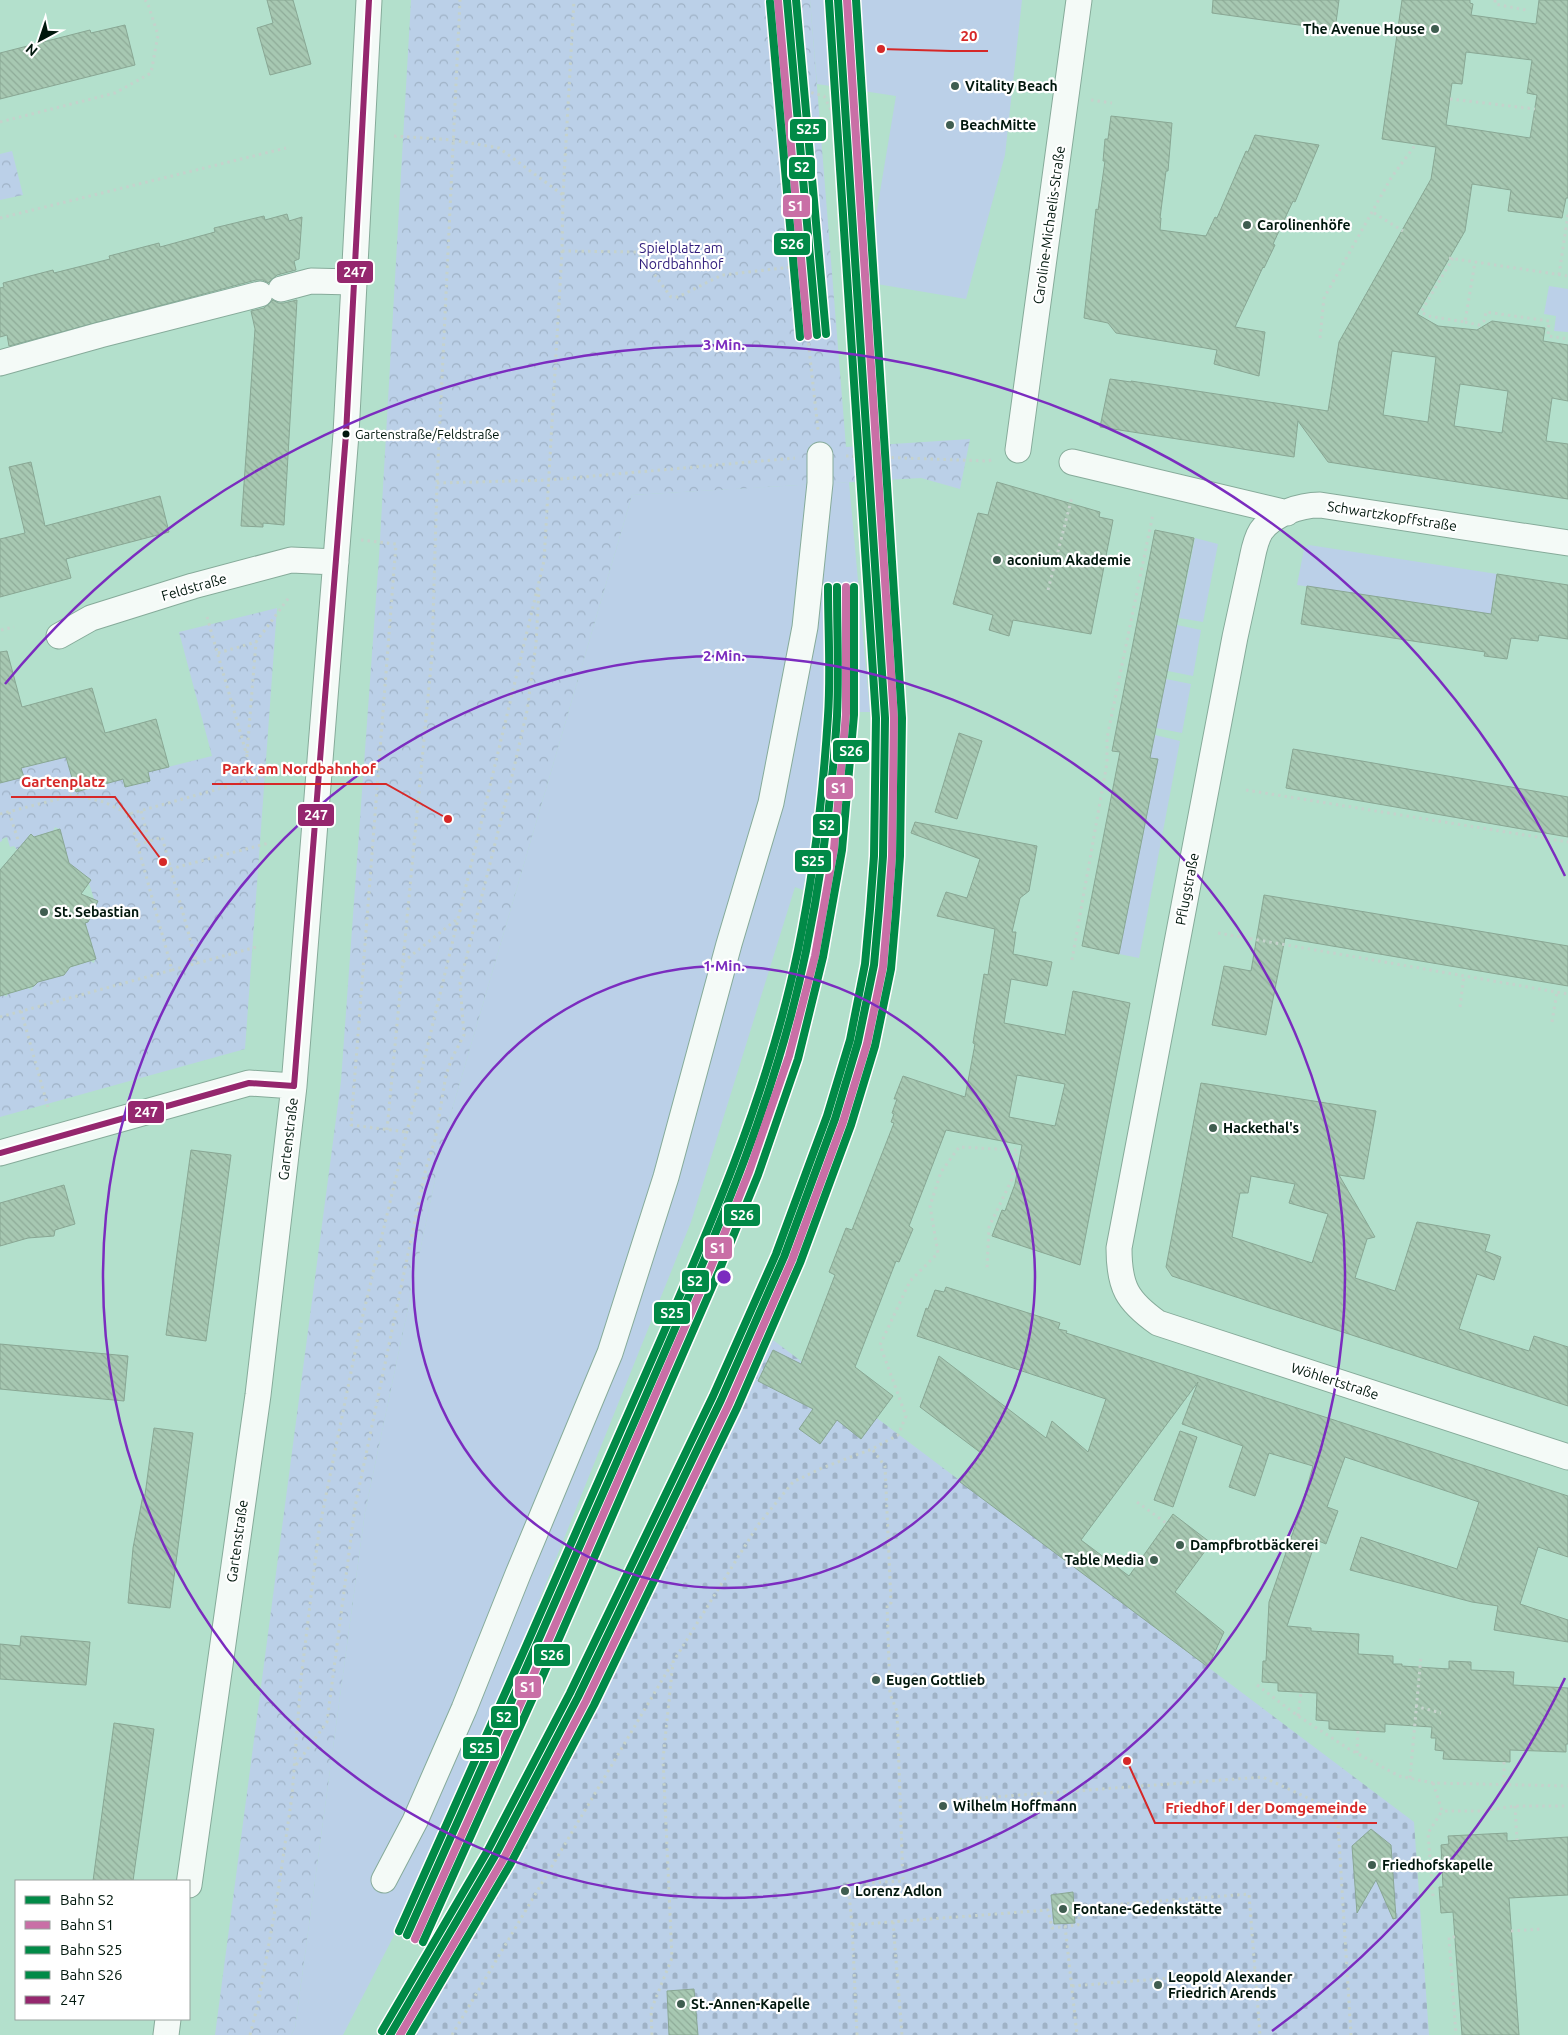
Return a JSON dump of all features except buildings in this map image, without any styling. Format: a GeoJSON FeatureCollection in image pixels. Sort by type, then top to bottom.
{"type":"FeatureCollection","features":[{"type":"Feature","properties":{"kind":"street","name":"Gartenstraße"},"geometry":{"type":"LineString","coordinates":[[190,1880],[258,1395],[294,1086],[346,434],[369,0]]}},
{"type":"Feature","properties":{"kind":"street","name":"Caroline-Michaelis-Straße"},"geometry":{"type":"LineString","coordinates":[[1018,450],[1079,0]]}},
{"type":"Feature","properties":{"kind":"street"},"geometry":{"type":"LineString","coordinates":[[0,363],[100,335],[311,281],[353,282]]}},
{"type":"Feature","properties":{"kind":"street"},"geometry":{"type":"LineString","coordinates":[[384,1880],[415,1821],[464,1709],[529,1546],[610,1353],[666,1177],[771,803],[805,627],[820,483],[820,456]]}},
{"type":"Feature","properties":{"kind":"street","name":"Schwartzkopffstraße"},"geometry":{"type":"LineString","coordinates":[[1072,462],[1287,513],[1299,508],[1320,505],[1568,543]]}},
{"type":"Feature","properties":{"kind":"street","name":"Pflugstraße"},"geometry":{"type":"LineString","coordinates":[[1122,1280],[1119,1265],[1119,1248],[1239,619],[1256,541],[1261,531],[1272,520],[1287,513]]}},
{"type":"Feature","properties":{"kind":"street","name":"Feldstraße"},"geometry":{"type":"LineString","coordinates":[[59,636],[91,618],[193,586],[337,550]]}},
{"type":"Feature","properties":{"kind":"street"},"geometry":{"type":"LineString","coordinates":[[0,1153],[249,1083],[294,1086]]}},
{"type":"Feature","properties":{"kind":"street","name":"Wöhlertstraße"},"geometry":{"type":"LineString","coordinates":[[1122,1280],[1128,1295],[1137,1308],[1158,1323],[1568,1457]]}},
{"type":"Feature","properties":{"kind":"street"},"geometry":{"type":"LineString","coordinates":[[166,2035],[168,2020]]}},
{"type":"Feature","properties":{"kind":"path"},"geometry":{"type":"LineString","coordinates":[[0,122],[115,93],[151,73],[158,35],[145,0]]}},
{"type":"Feature","properties":{"kind":"path"},"geometry":{"type":"LineString","coordinates":[[387,1130],[432,655],[437,483],[460,0]]}},
{"type":"Feature","properties":{"kind":"path"},"geometry":{"type":"LineString","coordinates":[[250,2035],[258,2004],[277,1899],[292,1796],[301,1679],[319,1530],[361,1323],[544,561],[574,0]]}},
{"type":"Feature","properties":{"kind":"path"},"geometry":{"type":"LineString","coordinates":[[778,0],[800,266],[820,456]]}},
{"type":"Feature","properties":{"kind":"path"},"geometry":{"type":"LineString","coordinates":[[1495,0],[1495,4],[1526,10]]}},
{"type":"Feature","properties":{"kind":"path"},"geometry":{"type":"LineString","coordinates":[[786,86],[824,96],[835,118],[838,144]]}},
{"type":"Feature","properties":{"kind":"path"},"geometry":{"type":"LineString","coordinates":[[1450,99],[1535,109]]}},
{"type":"Feature","properties":{"kind":"path"},"geometry":{"type":"LineString","coordinates":[[1091,100],[1112,103]]}},
{"type":"Feature","properties":{"kind":"path"},"geometry":{"type":"LineString","coordinates":[[394,136],[453,140],[499,148],[563,195]]}},
{"type":"Feature","properties":{"kind":"path"},"geometry":{"type":"LineString","coordinates":[[1320,338],[1324,298],[1391,178],[1416,144]]}},
{"type":"Feature","properties":{"kind":"path"},"geometry":{"type":"LineString","coordinates":[[0,218],[286,148]]}},
{"type":"Feature","properties":{"kind":"path"},"geometry":{"type":"LineString","coordinates":[[1373,212],[1403,231]]}},
{"type":"Feature","properties":{"kind":"path"},"geometry":{"type":"LineString","coordinates":[[1559,275],[1568,214]]}},
{"type":"Feature","properties":{"kind":"path"},"geometry":{"type":"LineString","coordinates":[[562,251],[638,252],[671,297],[678,297],[722,275],[800,266]]}},
{"type":"Feature","properties":{"kind":"path"},"geometry":{"type":"LineString","coordinates":[[1568,276],[1451,258],[1421,312],[1428,316],[1479,325],[1484,321],[1486,312],[1550,321],[1548,336],[1568,339]]}},
{"type":"Feature","properties":{"kind":"path"},"geometry":{"type":"LineString","coordinates":[[1465,322],[1475,262]]}},
{"type":"Feature","properties":{"kind":"path"},"geometry":{"type":"LineString","coordinates":[[437,483],[549,480],[820,456],[964,460]]}},
{"type":"Feature","properties":{"kind":"path"},"geometry":{"type":"LineString","coordinates":[[1048,590],[1072,497]]}},
{"type":"Feature","properties":{"kind":"path"},"geometry":{"type":"LineString","coordinates":[[1072,960],[1107,763],[1107,738],[1153,514]]}},
{"type":"Feature","properties":{"kind":"path"},"geometry":{"type":"LineString","coordinates":[[337,550],[396,544],[350,1125],[407,1132]]}},
{"type":"Feature","properties":{"kind":"path"},"geometry":{"type":"LineString","coordinates":[[294,1767],[326,1722],[355,1507],[426,1168],[435,1140],[446,1076],[452,1058],[464,1035],[460,983],[527,711],[536,644],[540,581]]}},
{"type":"Feature","properties":{"kind":"path"},"geometry":{"type":"LineString","coordinates":[[247,756],[256,642],[290,596]]}},
{"type":"Feature","properties":{"kind":"path"},"geometry":{"type":"LineString","coordinates":[[207,617],[254,780]]}},
{"type":"Feature","properties":{"kind":"path"},"geometry":{"type":"LineString","coordinates":[[1,630],[14,627]]}},
{"type":"Feature","properties":{"kind":"path"},"geometry":{"type":"LineString","coordinates":[[218,653],[256,642]]}},
{"type":"Feature","properties":{"kind":"path"},"geometry":{"type":"LineString","coordinates":[[0,814],[74,795],[104,802],[129,814],[275,773]]}},
{"type":"Feature","properties":{"kind":"path"},"geometry":{"type":"LineString","coordinates":[[1246,790],[1568,842]]}},
{"type":"Feature","properties":{"kind":"path"},"geometry":{"type":"LineString","coordinates":[[141,810],[149,842]]}},
{"type":"Feature","properties":{"kind":"path"},"geometry":{"type":"LineString","coordinates":[[10,812],[18,840]]}},
{"type":"Feature","properties":{"kind":"path"},"geometry":{"type":"LineString","coordinates":[[129,814],[172,970]]}},
{"type":"Feature","properties":{"kind":"path"},"geometry":{"type":"LineString","coordinates":[[138,845],[162,837],[197,964]]}},
{"type":"Feature","properties":{"kind":"path"},"geometry":{"type":"LineString","coordinates":[[170,869],[269,843]]}},
{"type":"Feature","properties":{"kind":"path"},"geometry":{"type":"LineString","coordinates":[[403,962],[457,920]]}},
{"type":"Feature","properties":{"kind":"path"},"geometry":{"type":"LineString","coordinates":[[1218,933],[1568,994]]}},
{"type":"Feature","properties":{"kind":"path"},"geometry":{"type":"LineString","coordinates":[[0,1017],[260,946]]}},
{"type":"Feature","properties":{"kind":"path"},"geometry":{"type":"LineString","coordinates":[[1460,1007],[1464,975]]}},
{"type":"Feature","properties":{"kind":"path"},"geometry":{"type":"LineString","coordinates":[[1552,1022],[1557,992]]}},
{"type":"Feature","properties":{"kind":"path"},"geometry":{"type":"LineString","coordinates":[[21,1011],[48,1107]]}},
{"type":"Feature","properties":{"kind":"path"},"geometry":{"type":"LineString","coordinates":[[452,2035],[673,1662],[758,1525],[792,1482],[822,1468],[872,1449],[898,1435],[906,1416],[880,1345],[910,1282],[938,1253],[930,1206],[941,1172],[959,1147],[1017,1150],[1012,1179],[989,1227],[987,1268]]}},
{"type":"Feature","properties":{"kind":"path"},"geometry":{"type":"LineString","coordinates":[[857,2035],[852,1925],[848,1884],[903,1880],[897,1711],[890,1694],[887,1604],[891,1603],[885,1466],[872,1449]]}},
{"type":"Feature","properties":{"kind":"path"},"geometry":{"type":"LineString","coordinates":[[1137,1502],[1166,1523]]}},
{"type":"Feature","properties":{"kind":"path"},"geometry":{"type":"LineString","coordinates":[[1410,1778],[1421,1656]]}},
{"type":"Feature","properties":{"kind":"path"},"geometry":{"type":"LineString","coordinates":[[652,2035],[651,2010],[672,1958],[662,1759],[673,1662]]}},
{"type":"Feature","properties":{"kind":"path"},"geometry":{"type":"LineString","coordinates":[[1257,1685],[1298,1716],[1357,1754],[1399,1776],[1433,1783],[1568,1786]]}},
{"type":"Feature","properties":{"kind":"path"},"geometry":{"type":"LineString","coordinates":[[1298,1716],[1301,1692]]}},
{"type":"Feature","properties":{"kind":"path"},"geometry":{"type":"LineString","coordinates":[[1415,1706],[1441,1713]]}},
{"type":"Feature","properties":{"kind":"path"},"geometry":{"type":"LineString","coordinates":[[1357,1754],[1358,1730]]}},
{"type":"Feature","properties":{"kind":"path"},"geometry":{"type":"LineString","coordinates":[[1504,1762],[1504,1784]]}},
{"type":"Feature","properties":{"kind":"path"},"geometry":{"type":"LineString","coordinates":[[953,1800],[1262,1777],[1325,1806],[1338,1824],[1351,2035]]}},
{"type":"Feature","properties":{"kind":"path"},"geometry":{"type":"LineString","coordinates":[[1433,1783],[1442,1811]]}},
{"type":"Feature","properties":{"kind":"path"},"geometry":{"type":"LineString","coordinates":[[1442,1811],[1481,1811],[1515,1806],[1568,1806]]}},
{"type":"Feature","properties":{"kind":"path"},"geometry":{"type":"LineString","coordinates":[[1515,1806],[1517,1840]]}},
{"type":"Feature","properties":{"kind":"path"},"geometry":{"type":"LineString","coordinates":[[1433,1896],[1428,1833],[1442,1811]]}},
{"type":"Feature","properties":{"kind":"path"},"geometry":{"type":"LineString","coordinates":[[852,1925],[1048,1910],[1052,1928],[1078,1925],[1081,1907],[1249,1894],[1260,2035]]}},
{"type":"Feature","properties":{"kind":"path"},"geometry":{"type":"LineString","coordinates":[[893,1922],[902,2035]]}},
{"type":"Feature","properties":{"kind":"path"},"geometry":{"type":"LineString","coordinates":[[1065,1926],[1076,2035]]}},
{"type":"Feature","properties":{"kind":"path"},"geometry":{"type":"LineString","coordinates":[[1511,1931],[1540,1929]]}},
{"type":"Feature","properties":{"kind":"path"},"geometry":{"type":"LineString","coordinates":[[1455,1937],[1448,1937],[1456,2035]]}},
{"type":"Feature","properties":{"kind":"path"},"geometry":{"type":"LineString","coordinates":[[1072,1986],[1256,1971]]}},
{"type":"Feature","properties":{"kind":"green space","name":"Spielplatz am Nordbahnhof"},"geometry":{"type":"Polygon","coordinates":[[[411,0],[810,0],[846,447],[970,439],[960,489],[921,478],[632,495],[444,1137],[365,1512],[295,2028],[291,2035],[215,2035],[341,1081],[379,557],[411,0]]]}},
{"type":"Feature","properties":{"kind":"green space","name":"BeachMitte"},"geometry":{"type":"Polygon","coordinates":[[[810,0],[1022,0],[1005,155],[966,299],[865,282],[896,96],[817,84],[810,0]]]}},
{"type":"Feature","properties":{"kind":"green space"},"geometry":{"type":"Polygon","coordinates":[[[12,151],[23,195],[0,200],[0,154],[12,151]]]}},
{"type":"Feature","properties":{"kind":"green space"},"geometry":{"type":"Polygon","coordinates":[[[1549,286],[1568,289],[1568,332],[1554,331],[1556,316],[1544,314],[1549,286]]]}},
{"type":"Feature","properties":{"kind":"green space"},"geometry":{"type":"Polygon","coordinates":[[[849,482],[870,712],[847,712],[835,848],[811,846],[803,890],[795,887],[691,1222],[490,1723],[428,1869],[343,2035],[291,2035],[295,2028],[365,1512],[444,1137],[632,495],[849,482]]]}},
{"type":"Feature","properties":{"kind":"green space"},"geometry":{"type":"Polygon","coordinates":[[[1195,538],[1218,544],[1203,622],[1179,618],[1195,538]]]}},
{"type":"Feature","properties":{"kind":"green space"},"geometry":{"type":"Polygon","coordinates":[[[1309,545],[1497,574],[1491,614],[1297,585],[1304,549],[1309,545]]]}},
{"type":"Feature","properties":{"kind":"green space"},"geometry":{"type":"Polygon","coordinates":[[[277,608],[245,1049],[0,1117],[0,990],[6,997],[8,994],[28,988],[31,990],[33,987],[30,981],[90,961],[94,963],[95,960],[92,957],[89,946],[92,945],[91,941],[87,942],[84,931],[87,926],[82,923],[94,899],[89,883],[91,880],[88,877],[85,880],[65,861],[57,832],[59,829],[55,827],[53,831],[34,837],[30,834],[28,837],[31,840],[18,851],[14,846],[10,847],[7,837],[0,842],[0,783],[24,777],[21,768],[66,757],[123,779],[125,787],[150,781],[148,772],[212,756],[179,632],[277,608]]]}},
{"type":"Feature","properties":{"kind":"green space"},"geometry":{"type":"Polygon","coordinates":[[[1177,625],[1201,630],[1193,676],[1168,671],[1177,625]]]}},
{"type":"Feature","properties":{"kind":"green space"},"geometry":{"type":"Polygon","coordinates":[[[1166,679],[1191,684],[1182,733],[1156,728],[1166,679]]]}},
{"type":"Feature","properties":{"kind":"green space"},"geometry":{"type":"Polygon","coordinates":[[[1155,735],[1180,741],[1139,958],[1119,954],[1158,760],[1150,758],[1155,735]]]}},
{"type":"Feature","properties":{"kind":"green space"},"geometry":{"type":"Polygon","coordinates":[[[773,1340],[1414,1822],[1429,2035],[401,2035],[513,1848],[604,1686],[679,1539],[773,1340]]]}},
{"type":"Feature","properties":{"kind":"rail line","name":"S2"},"geometry":{"type":"LineString","coordinates":[[787,0],[817,335]]}},
{"type":"Feature","properties":{"kind":"rail line","name":"S25"},"geometry":{"type":"LineString","coordinates":[[796,0],[826,334]]}},
{"type":"Feature","properties":{"kind":"rail line","name":"S2"},"geometry":{"type":"LineString","coordinates":[[390,2035],[496,1854],[578,1697],[721,1400],[784,1257],[835,1119],[858,1042],[874,965],[879,910],[883,856],[885,718],[838,0]]}},
{"type":"Feature","properties":{"kind":"rail line","name":"S1"},"geometry":{"type":"LineString","coordinates":[[400,2035],[504,1858],[586,1701],[729,1404],[792,1260],[843,1122],[867,1044],[883,967],[888,911],[892,856],[894,718],[847,0]]}},
{"type":"Feature","properties":{"kind":"rail line","name":"S26"},"geometry":{"type":"LineString","coordinates":[[410,2035],[511,1863],[594,1705],[737,1408],[800,1263],[851,1125],[875,1046],[891,969],[896,912],[900,856],[902,718],[856,0]]}},
{"type":"Feature","properties":{"kind":"rail line","name":"S1"},"geometry":{"type":"LineString","coordinates":[[778,1],[808,336]]}},
{"type":"Feature","properties":{"kind":"rail line","name":"S25"},"geometry":{"type":"LineString","coordinates":[[382,2031],[488,1850],[570,1693],[713,1396],[776,1254],[827,1116],[850,1040],[865,964],[870,909],[874,856],[876,718],[829,1]]}},
{"type":"Feature","properties":{"kind":"rail line","name":"S26"},"geometry":{"type":"LineString","coordinates":[[770,2],[800,337]]}},
{"type":"Feature","properties":{"kind":"rail line","name":"S25"},"geometry":{"type":"LineString","coordinates":[[399,1931],[545,1604],[704,1240],[748,1126],[767,1068],[784,1010],[798,950],[817,834],[829,700],[828,587]]}},
{"type":"Feature","properties":{"kind":"rail line","name":"S2"},"geometry":{"type":"LineString","coordinates":[[407,1935],[688,1298],[735,1184],[776,1069],[806,951],[826,834],[837,716],[837,587]]}},
{"type":"Feature","properties":{"kind":"rail line","name":"S1"},"geometry":{"type":"LineString","coordinates":[[415,1939],[532,1678],[711,1267],[749,1172],[789,1056],[815,956],[834,849],[846,714],[846,587]]}},
{"type":"Feature","properties":{"kind":"rail line","name":"S26"},"geometry":{"type":"LineString","coordinates":[[423,1942],[540,1682],[719,1271],[758,1175],[798,1059],[823,957],[842,850],[854,715],[854,587]]}},
{"type":"Feature","properties":{"kind":"transit line","name":"247"},"geometry":{"type":"LineString","coordinates":[[294,1086],[346,434],[369,0]]}},
{"type":"Feature","properties":{"kind":"transit line","name":"247"},"geometry":{"type":"LineString","coordinates":[[0,1153],[249,1083],[294,1086]]}},
{"type":"Feature","properties":{"kind":"place","name":"The Avenue House"},"geometry":{"type":"Point","coordinates":[1435,29]}},
{"type":"Feature","properties":{"kind":"place","name":"20"},"geometry":{"type":"Point","coordinates":[881,49]}},
{"type":"Feature","properties":{"kind":"place","name":"Vitality Beach"},"geometry":{"type":"Point","coordinates":[955,86]}},
{"type":"Feature","properties":{"kind":"place","name":"BeachMitte"},"geometry":{"type":"Point","coordinates":[950,125]}},
{"type":"Feature","properties":{"kind":"place","name":"Carolinenhöfe"},"geometry":{"type":"Point","coordinates":[1247,225]}},
{"type":"Feature","properties":{"kind":"place","name":"Gartenstraße/Feldstraße"},"geometry":{"type":"Point","coordinates":[346,434]}},
{"type":"Feature","properties":{"kind":"place","name":"aconium Akademie"},"geometry":{"type":"Point","coordinates":[997,560]}},
{"type":"Feature","properties":{"kind":"place","name":"Park am Nordbahnhof"},"geometry":{"type":"Point","coordinates":[448,819]}},
{"type":"Feature","properties":{"kind":"place","name":"Gartenplatz"},"geometry":{"type":"Point","coordinates":[163,862]}},
{"type":"Feature","properties":{"kind":"place","name":"St. Sebastian"},"geometry":{"type":"Point","coordinates":[44,912]}},
{"type":"Feature","properties":{"kind":"place","name":"Hackethal's"},"geometry":{"type":"Point","coordinates":[1213,1128]}},
{"type":"Feature","properties":{"kind":"place","name":"Dampfbrotbäckerei"},"geometry":{"type":"Point","coordinates":[1180,1545]}},
{"type":"Feature","properties":{"kind":"place","name":"Table Media"},"geometry":{"type":"Point","coordinates":[1154,1560]}},
{"type":"Feature","properties":{"kind":"place","name":"Eugen Gottlieb"},"geometry":{"type":"Point","coordinates":[876,1680]}},
{"type":"Feature","properties":{"kind":"place","name":"Friedhof I der Domgemeinde"},"geometry":{"type":"Point","coordinates":[1127,1761]}},
{"type":"Feature","properties":{"kind":"place","name":"Wilhelm Hoffmann"},"geometry":{"type":"Point","coordinates":[943,1806]}},
{"type":"Feature","properties":{"kind":"place","name":"Friedhofskapelle"},"geometry":{"type":"Point","coordinates":[1372,1865]}},
{"type":"Feature","properties":{"kind":"place","name":"Lorenz Adlon"},"geometry":{"type":"Point","coordinates":[845,1891]}},
{"type":"Feature","properties":{"kind":"place","name":"Fontane-Gedenkstätte"},"geometry":{"type":"Point","coordinates":[1063,1909]}},
{"type":"Feature","properties":{"kind":"place","name":"Leopold Alexander Friedrich Arends"},"geometry":{"type":"Point","coordinates":[1158,1985]}},
{"type":"Feature","properties":{"kind":"place","name":"St.-Annen-Kapelle"},"geometry":{"type":"Point","coordinates":[681,2004]}}]}
